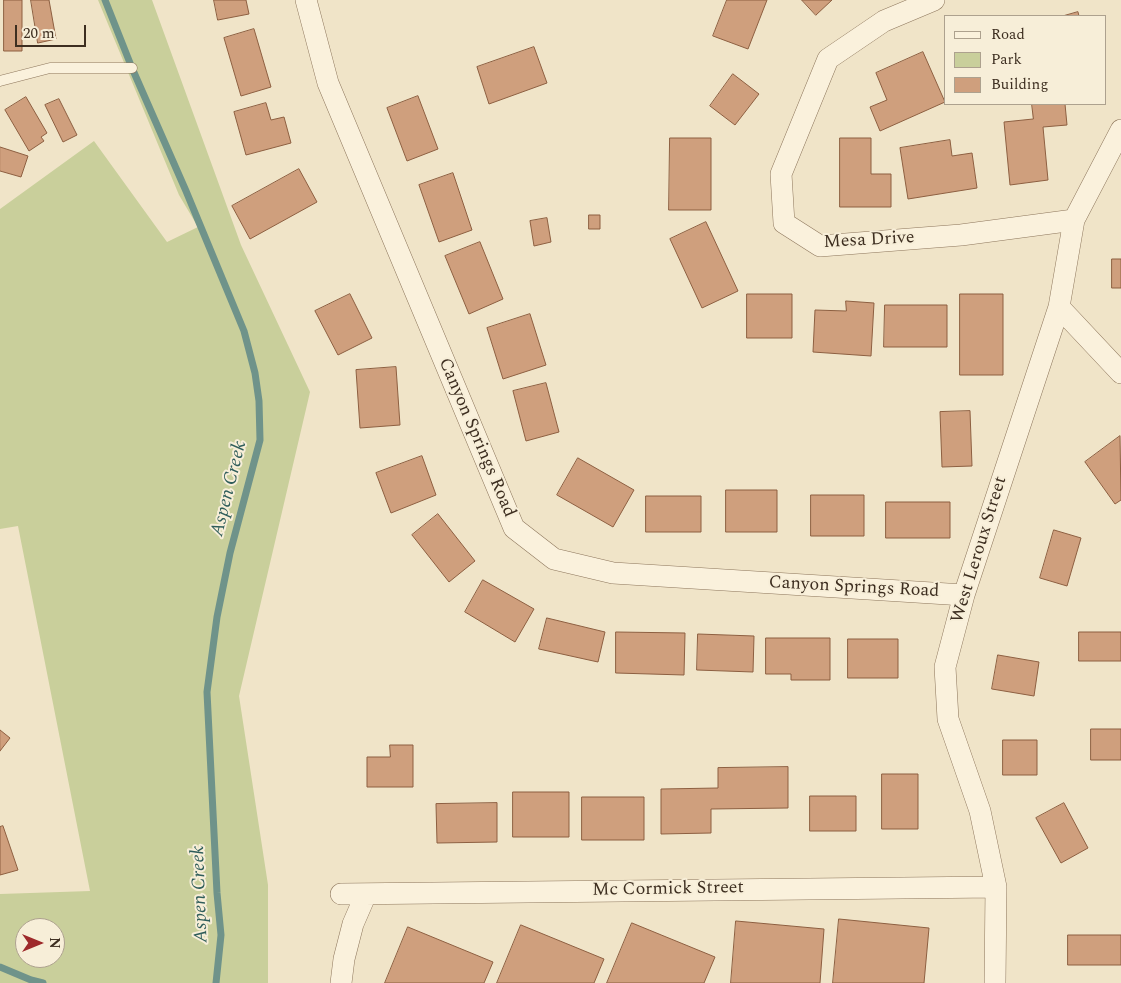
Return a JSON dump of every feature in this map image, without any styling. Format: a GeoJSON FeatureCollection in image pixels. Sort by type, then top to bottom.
{"type":"FeatureCollection","features":[{"type":"Feature","properties":{"kind":"street","name":"Canyon Springs Road"},"geometry":{"type":"LineString","coordinates":[[306,0],[328,82],[514,528],[554,559],[613,573],[964,595]]}},
{"type":"Feature","properties":{"kind":"street","name":"Mesa Drive"},"geometry":{"type":"LineString","coordinates":[[934,0],[884,21],[828,59],[781,174],[784,223],[820,246],[961,235],[1074,220]]}},
{"type":"Feature","properties":{"kind":"street","name":"West Leroux Street"},"geometry":{"type":"LineString","coordinates":[[995,983],[996,887],[980,811],[948,719],[945,667],[964,595],[1059,307],[1074,220],[1121,130]]}},
{"type":"Feature","properties":{"kind":"street"},"geometry":{"type":"LineString","coordinates":[[1059,307],[1121,373]]}},
{"type":"Feature","properties":{"kind":"street","name":"Mc Cormick Street"},"geometry":{"type":"LineString","coordinates":[[341,894],[996,887]]}},
{"type":"Feature","properties":{"kind":"street"},"geometry":{"type":"LineString","coordinates":[[341,983],[344,959],[353,924],[366,894]]}},
{"type":"Feature","properties":{"kind":"lane"},"geometry":{"type":"LineString","coordinates":[[0,81],[50,68],[132,68]]}},
{"type":"Feature","properties":{"kind":"green space"},"geometry":{"type":"Polygon","coordinates":[[[98,0],[152,0],[241,245],[310,392],[239,696],[268,885],[268,983],[0,983],[0,894],[90,891],[18,526],[0,529],[0,209],[94,141],[167,242],[198,227],[179,195],[98,0]]]}},
{"type":"Feature","properties":{"kind":"building"},"geometry":{"type":"Polygon","coordinates":[[[4,0],[22,0],[22,51],[4,51],[4,0]]]}},
{"type":"Feature","properties":{"kind":"building"},"geometry":{"type":"Polygon","coordinates":[[[31,0],[49,0],[56,39],[38,43],[31,0]]]}},
{"type":"Feature","properties":{"kind":"building"},"geometry":{"type":"Polygon","coordinates":[[[214,0],[246,0],[249,14],[218,20],[214,0]]]}},
{"type":"Feature","properties":{"kind":"building"},"geometry":{"type":"Polygon","coordinates":[[[727,0],[767,0],[748,49],[713,36],[727,0]]]}},
{"type":"Feature","properties":{"kind":"building"},"geometry":{"type":"Polygon","coordinates":[[[802,0],[832,0],[816,15],[802,0]]]}},
{"type":"Feature","properties":{"kind":"building"},"geometry":{"type":"Polygon","coordinates":[[[1078,12],[1079,15],[1067,15],[1078,12]]]}},
{"type":"Feature","properties":{"kind":"building"},"geometry":{"type":"Polygon","coordinates":[[[254,29],[271,87],[241,96],[224,38],[254,29]]]}},
{"type":"Feature","properties":{"kind":"building"},"geometry":{"type":"Polygon","coordinates":[[[534,47],[547,83],[489,104],[477,67],[534,47]]]}},
{"type":"Feature","properties":{"kind":"building"},"geometry":{"type":"Polygon","coordinates":[[[923,52],[944,102],[880,131],[870,107],[887,100],[876,73],[923,52]]]}},
{"type":"Feature","properties":{"kind":"building"},"geometry":{"type":"Polygon","coordinates":[[[733,74],[759,94],[735,125],[710,106],[733,74]]]}},
{"type":"Feature","properties":{"kind":"building"},"geometry":{"type":"Polygon","coordinates":[[[418,96],[438,149],[407,161],[387,108],[418,96]]]}},
{"type":"Feature","properties":{"kind":"building"},"geometry":{"type":"Polygon","coordinates":[[[26,97],[47,133],[41,137],[44,141],[29,151],[5,110],[26,97]]]}},
{"type":"Feature","properties":{"kind":"building"},"geometry":{"type":"Polygon","coordinates":[[[59,99],[77,135],[63,142],[45,105],[59,99]]]}},
{"type":"Feature","properties":{"kind":"building"},"geometry":{"type":"Polygon","coordinates":[[[266,103],[271,120],[284,117],[291,143],[246,155],[234,112],[266,103]]]}},
{"type":"Feature","properties":{"kind":"building"},"geometry":{"type":"Polygon","coordinates":[[[1032,105],[1065,105],[1067,125],[1043,127],[1048,180],[1010,185],[1004,122],[1033,119],[1032,105]]]}},
{"type":"Feature","properties":{"kind":"building"},"geometry":{"type":"Polygon","coordinates":[[[670,138],[711,138],[711,210],[669,210],[670,138]]]}},
{"type":"Feature","properties":{"kind":"building"},"geometry":{"type":"Polygon","coordinates":[[[840,138],[871,138],[871,174],[891,174],[891,207],[840,207],[840,138]]]}},
{"type":"Feature","properties":{"kind":"building"},"geometry":{"type":"Polygon","coordinates":[[[950,140],[952,156],[972,153],[977,188],[908,199],[900,148],[950,140]]]}},
{"type":"Feature","properties":{"kind":"building"},"geometry":{"type":"Polygon","coordinates":[[[0,147],[28,156],[21,177],[0,171],[0,147]]]}},
{"type":"Feature","properties":{"kind":"building"},"geometry":{"type":"Polygon","coordinates":[[[299,169],[317,202],[250,239],[232,206],[299,169]]]}},
{"type":"Feature","properties":{"kind":"building"},"geometry":{"type":"Polygon","coordinates":[[[453,173],[472,230],[439,242],[419,185],[453,173]]]}},
{"type":"Feature","properties":{"kind":"building"},"geometry":{"type":"Polygon","coordinates":[[[589,215],[600,215],[600,229],[589,229],[589,215]]]}},
{"type":"Feature","properties":{"kind":"building"},"geometry":{"type":"Polygon","coordinates":[[[547,218],[551,242],[534,246],[530,221],[547,218]]]}},
{"type":"Feature","properties":{"kind":"building"},"geometry":{"type":"Polygon","coordinates":[[[706,222],[738,291],[702,308],[670,239],[706,222]]]}},
{"type":"Feature","properties":{"kind":"building"},"geometry":{"type":"Polygon","coordinates":[[[480,242],[503,299],[469,314],[445,256],[480,242]]]}},
{"type":"Feature","properties":{"kind":"building"},"geometry":{"type":"Polygon","coordinates":[[[1112,259],[1121,259],[1121,288],[1112,288],[1112,259]]]}},
{"type":"Feature","properties":{"kind":"building"},"geometry":{"type":"Polygon","coordinates":[[[350,294],[372,338],[338,355],[315,311],[350,294]]]}},
{"type":"Feature","properties":{"kind":"building"},"geometry":{"type":"Polygon","coordinates":[[[747,294],[792,294],[792,338],[747,338],[747,294]]]}},
{"type":"Feature","properties":{"kind":"building"},"geometry":{"type":"Polygon","coordinates":[[[960,294],[1003,294],[1003,375],[960,375],[960,294]]]}},
{"type":"Feature","properties":{"kind":"building"},"geometry":{"type":"Polygon","coordinates":[[[846,301],[874,303],[871,356],[813,352],[815,310],[846,311],[846,301]]]}},
{"type":"Feature","properties":{"kind":"building"},"geometry":{"type":"Polygon","coordinates":[[[885,305],[947,305],[947,347],[884,347],[885,305]]]}},
{"type":"Feature","properties":{"kind":"building"},"geometry":{"type":"Polygon","coordinates":[[[530,314],[546,365],[503,379],[487,328],[530,314]]]}},
{"type":"Feature","properties":{"kind":"building"},"geometry":{"type":"Polygon","coordinates":[[[396,367],[400,425],[360,428],[356,370],[396,367]]]}},
{"type":"Feature","properties":{"kind":"building"},"geometry":{"type":"Polygon","coordinates":[[[546,383],[559,432],[526,441],[513,391],[546,383]]]}},
{"type":"Feature","properties":{"kind":"building"},"geometry":{"type":"Polygon","coordinates":[[[970,411],[972,466],[942,467],[940,412],[970,411]]]}},
{"type":"Feature","properties":{"kind":"building"},"geometry":{"type":"Polygon","coordinates":[[[1120,436],[1121,500],[1115,504],[1085,462],[1120,436]]]}},
{"type":"Feature","properties":{"kind":"building"},"geometry":{"type":"Polygon","coordinates":[[[422,456],[436,495],[391,513],[376,473],[422,456]]]}},
{"type":"Feature","properties":{"kind":"building"},"geometry":{"type":"Polygon","coordinates":[[[578,458],[634,490],[613,527],[557,495],[578,458]]]}},
{"type":"Feature","properties":{"kind":"building"},"geometry":{"type":"Polygon","coordinates":[[[726,490],[777,490],[777,532],[726,532],[726,490]]]}},
{"type":"Feature","properties":{"kind":"building"},"geometry":{"type":"Polygon","coordinates":[[[811,495],[864,495],[864,536],[811,536],[811,495]]]}},
{"type":"Feature","properties":{"kind":"building"},"geometry":{"type":"Polygon","coordinates":[[[646,496],[701,496],[701,532],[646,532],[646,496]]]}},
{"type":"Feature","properties":{"kind":"building"},"geometry":{"type":"Polygon","coordinates":[[[886,502],[950,502],[950,538],[886,538],[886,502]]]}},
{"type":"Feature","properties":{"kind":"building"},"geometry":{"type":"Polygon","coordinates":[[[438,514],[475,561],[449,582],[412,535],[438,514]]]}},
{"type":"Feature","properties":{"kind":"building"},"geometry":{"type":"Polygon","coordinates":[[[1054,530],[1081,538],[1067,586],[1040,578],[1054,530]]]}},
{"type":"Feature","properties":{"kind":"building"},"geometry":{"type":"Polygon","coordinates":[[[483,580],[534,609],[515,642],[465,612],[483,580]]]}},
{"type":"Feature","properties":{"kind":"building"},"geometry":{"type":"Polygon","coordinates":[[[547,618],[605,632],[598,662],[539,649],[547,618]]]}},
{"type":"Feature","properties":{"kind":"building"},"geometry":{"type":"Polygon","coordinates":[[[616,632],[685,633],[684,675],[616,673],[616,632]]]}},
{"type":"Feature","properties":{"kind":"building"},"geometry":{"type":"Polygon","coordinates":[[[1079,632],[1121,632],[1121,661],[1079,661],[1079,632]]]}},
{"type":"Feature","properties":{"kind":"building"},"geometry":{"type":"Polygon","coordinates":[[[698,634],[754,636],[753,672],[697,670],[698,634]]]}},
{"type":"Feature","properties":{"kind":"building"},"geometry":{"type":"Polygon","coordinates":[[[766,638],[830,638],[830,680],[791,680],[791,674],[766,674],[766,638]]]}},
{"type":"Feature","properties":{"kind":"building"},"geometry":{"type":"Polygon","coordinates":[[[848,639],[898,639],[898,678],[848,678],[848,639]]]}},
{"type":"Feature","properties":{"kind":"building"},"geometry":{"type":"Polygon","coordinates":[[[998,655],[1039,662],[1034,696],[992,689],[998,655]]]}},
{"type":"Feature","properties":{"kind":"building"},"geometry":{"type":"Polygon","coordinates":[[[1091,729],[1121,729],[1121,760],[1091,760],[1091,729]]]}},
{"type":"Feature","properties":{"kind":"building"},"geometry":{"type":"Polygon","coordinates":[[[0,730],[10,738],[0,751],[0,730]]]}},
{"type":"Feature","properties":{"kind":"building"},"geometry":{"type":"Polygon","coordinates":[[[1003,740],[1037,740],[1037,775],[1003,775],[1003,740]]]}},
{"type":"Feature","properties":{"kind":"building"},"geometry":{"type":"Polygon","coordinates":[[[390,745],[413,745],[413,787],[367,787],[367,757],[390,757],[390,745]]]}},
{"type":"Feature","properties":{"kind":"building"},"geometry":{"type":"Polygon","coordinates":[[[788,767],[788,808],[711,809],[711,833],[661,834],[661,789],[718,788],[718,768],[788,767]]]}},
{"type":"Feature","properties":{"kind":"building"},"geometry":{"type":"Polygon","coordinates":[[[882,774],[918,774],[918,829],[882,829],[882,774]]]}},
{"type":"Feature","properties":{"kind":"building"},"geometry":{"type":"Polygon","coordinates":[[[513,792],[569,792],[569,837],[513,837],[513,792]]]}},
{"type":"Feature","properties":{"kind":"building"},"geometry":{"type":"Polygon","coordinates":[[[810,796],[856,796],[856,831],[810,831],[810,796]]]}},
{"type":"Feature","properties":{"kind":"building"},"geometry":{"type":"Polygon","coordinates":[[[582,797],[644,797],[644,840],[582,840],[582,797]]]}},
{"type":"Feature","properties":{"kind":"building"},"geometry":{"type":"Polygon","coordinates":[[[497,803],[497,842],[437,843],[436,804],[497,803]]]}},
{"type":"Feature","properties":{"kind":"building"},"geometry":{"type":"Polygon","coordinates":[[[1064,803],[1088,848],[1061,863],[1036,818],[1064,803]]]}},
{"type":"Feature","properties":{"kind":"building"},"geometry":{"type":"Polygon","coordinates":[[[3,826],[18,870],[0,875],[0,827],[3,826]]]}},
{"type":"Feature","properties":{"kind":"building"},"geometry":{"type":"Polygon","coordinates":[[[839,919],[929,928],[924,983],[833,983],[839,919]]]}},
{"type":"Feature","properties":{"kind":"building"},"geometry":{"type":"Polygon","coordinates":[[[736,921],[824,929],[820,983],[731,983],[736,921]]]}},
{"type":"Feature","properties":{"kind":"building"},"geometry":{"type":"Polygon","coordinates":[[[632,923],[715,957],[704,983],[607,983],[632,923]]]}},
{"type":"Feature","properties":{"kind":"building"},"geometry":{"type":"Polygon","coordinates":[[[521,925],[604,959],[594,983],[497,983],[521,925]]]}},
{"type":"Feature","properties":{"kind":"building"},"geometry":{"type":"Polygon","coordinates":[[[408,927],[493,962],[484,983],[385,983],[408,927]]]}},
{"type":"Feature","properties":{"kind":"building"},"geometry":{"type":"Polygon","coordinates":[[[1068,935],[1121,935],[1121,965],[1068,965],[1068,935]]]}},
{"type":"Feature","properties":{"kind":"waterway","name":"Aspen Creek"},"geometry":{"type":"LineString","coordinates":[[105,0],[244,331],[255,373],[259,401],[260,440],[230,553],[217,617],[207,692],[217,893],[221,935],[216,983]]}},
{"type":"Feature","properties":{"kind":"waterway"},"geometry":{"type":"LineString","coordinates":[[0,967],[43,983]]}}]}
